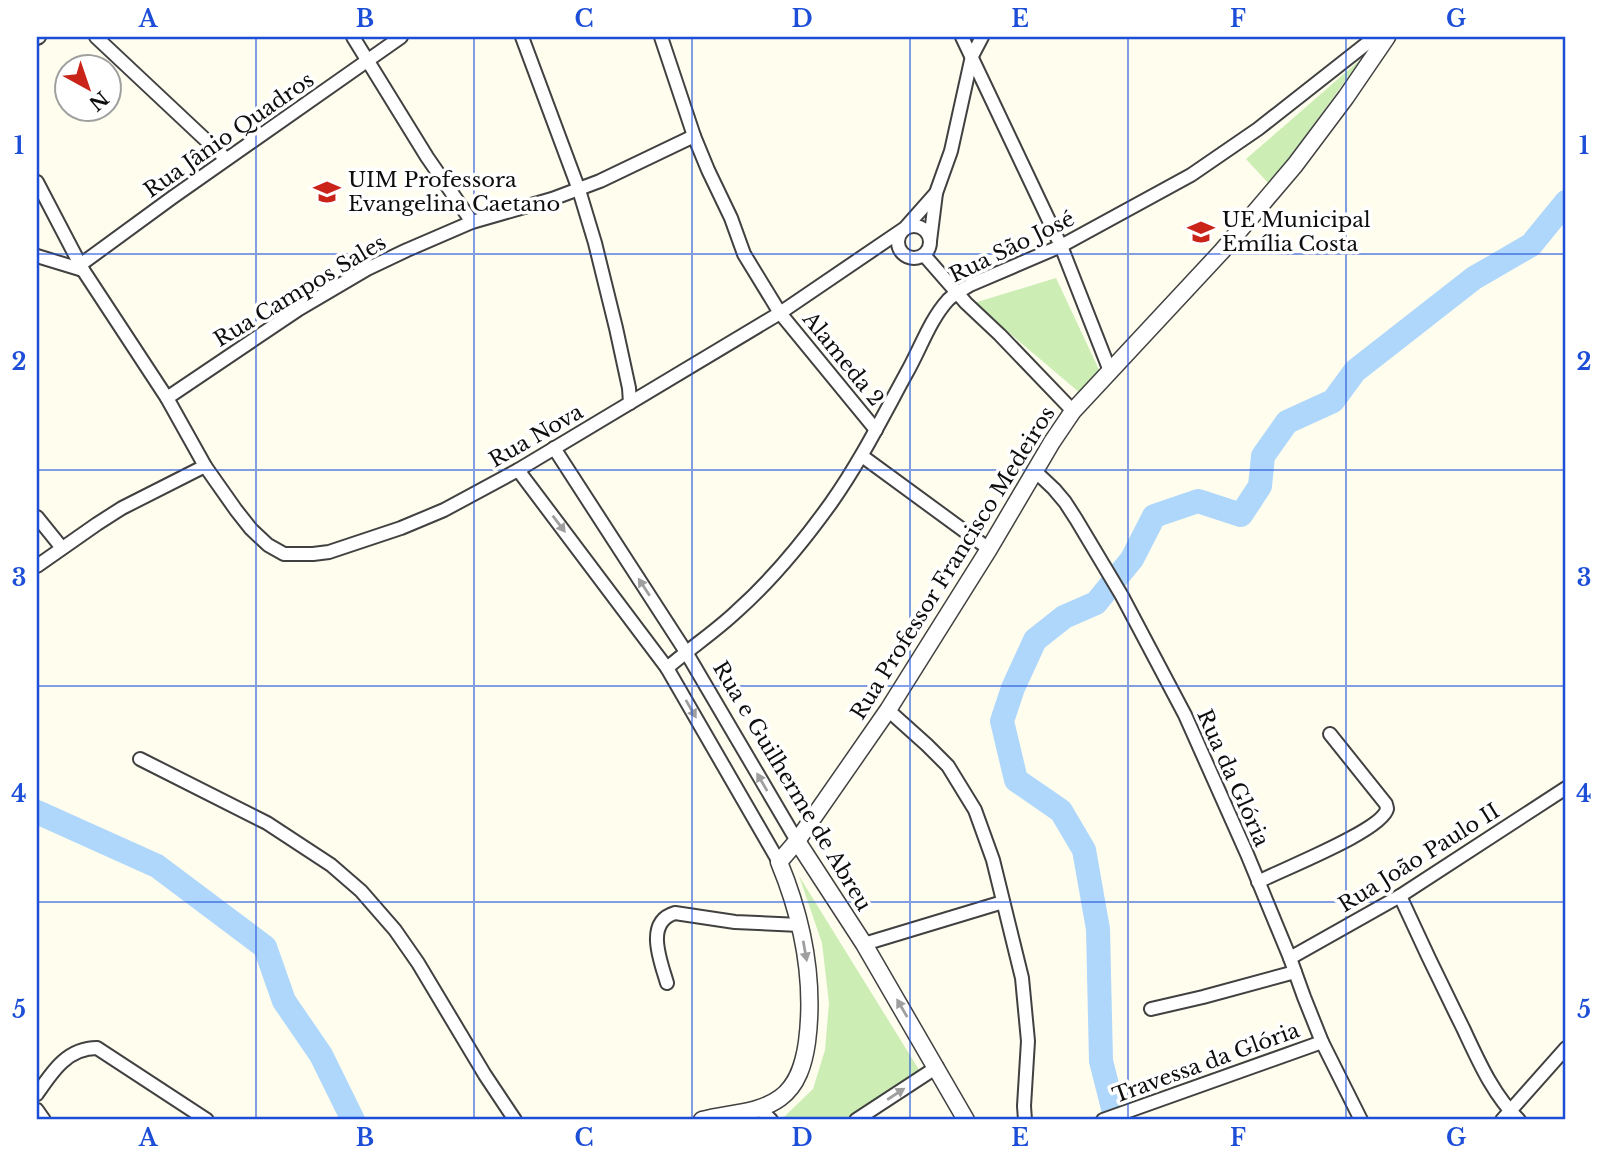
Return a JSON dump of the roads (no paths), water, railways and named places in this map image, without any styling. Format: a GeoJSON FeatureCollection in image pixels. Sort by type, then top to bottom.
{"type":"FeatureCollection","features":[{"type":"Feature","properties":{"kind":"street"},"geometry":{"type":"LineString","coordinates":[[96,37],[226,159]]}},
{"type":"Feature","properties":{"kind":"street"},"geometry":{"type":"LineString","coordinates":[[353,37],[427,157],[472,222]]}},
{"type":"Feature","properties":{"kind":"street","name":"Rua Jânio Quadros"},"geometry":{"type":"LineString","coordinates":[[82,267],[226,159],[401,37]]}},
{"type":"Feature","properties":{"kind":"street"},"geometry":{"type":"LineString","coordinates":[[522,37],[579,190],[595,243],[616,328],[630,403]]}},
{"type":"Feature","properties":{"kind":"street","name":"Alameda 2"},"geometry":{"type":"LineString","coordinates":[[661,37],[694,135],[744,254],[780,313],[876,430]]}},
{"type":"Feature","properties":{"kind":"street"},"geometry":{"type":"LineString","coordinates":[[962,37],[1061,246],[1110,370]]}},
{"type":"Feature","properties":{"kind":"street","name":"Rua Nova"},"geometry":{"type":"LineString","coordinates":[[37,182],[82,267],[167,398],[205,466],[236,510],[268,545],[284,554],[329,552],[401,528],[444,510],[518,470],[780,313],[905,228],[936,193],[951,151],[972,56],[982,37]]}},
{"type":"Feature","properties":{"kind":"street","name":"Rua São José"},"geometry":{"type":"LineString","coordinates":[[667,668],[737,612],[782,566],[833,500],[862,456],[936,318],[948,301],[970,285],[1061,246],[1191,175],[1258,129],[1375,37]]}},
{"type":"Feature","properties":{"kind":"street","name":"Rua Professor Francisco Medeiros"},"geometry":{"type":"LineString","coordinates":[[779,862],[797,841],[888,710],[1073,411],[1222,251],[1295,165],[1387,37]]}},
{"type":"Feature","properties":{"kind":"street","name":"Rua Campos Sales"},"geometry":{"type":"LineString","coordinates":[[167,398],[253,339],[338,286],[397,254],[472,222],[579,190],[694,135]]}},
{"type":"Feature","properties":{"kind":"street"},"geometry":{"type":"LineString","coordinates":[[880,245],[914,258],[924,255],[930,246],[936,193]]}},
{"type":"Feature","properties":{"kind":"street"},"geometry":{"type":"LineString","coordinates":[[905,255],[898,241],[905,228],[922,228],[930,241]]}},
{"type":"Feature","properties":{"kind":"street"},"geometry":{"type":"LineString","coordinates":[[924,255],[978,315],[1073,411]]}},
{"type":"Feature","properties":{"kind":"street"},"geometry":{"type":"LineString","coordinates":[[37,256],[82,267]]}},
{"type":"Feature","properties":{"kind":"street","name":"Rua e Guilherme de Abreu"},"geometry":{"type":"LineString","coordinates":[[554,448],[686,652],[797,841],[864,944],[966,1120]]}},
{"type":"Feature","properties":{"kind":"street"},"geometry":{"type":"LineString","coordinates":[[862,456],[989,549]]}},
{"type":"Feature","properties":{"kind":"street"},"geometry":{"type":"LineString","coordinates":[[37,566],[132,503],[205,466]]}},
{"type":"Feature","properties":{"kind":"street"},"geometry":{"type":"LineString","coordinates":[[518,470],[667,668],[779,862],[800,925],[811,989],[805,1056],[793,1085],[771,1104],[765,1114],[702,1120]]}},
{"type":"Feature","properties":{"kind":"street","name":"Rua da Glória"},"geometry":{"type":"LineString","coordinates":[[1035,471],[1065,502],[1122,596],[1185,715],[1290,958],[1322,1042],[1361,1120]]}},
{"type":"Feature","properties":{"kind":"street"},"geometry":{"type":"LineString","coordinates":[[37,517],[62,548]]}},
{"type":"Feature","properties":{"kind":"street"},"geometry":{"type":"LineString","coordinates":[[888,710],[928,744],[948,766],[975,810],[993,860],[1022,978],[1028,1041],[1025,1120]]}},
{"type":"Feature","properties":{"kind":"street"},"geometry":{"type":"LineString","coordinates":[[1258,882],[1356,835],[1386,812],[1386,804],[1330,734]]}},
{"type":"Feature","properties":{"kind":"street"},"geometry":{"type":"LineString","coordinates":[[140,759],[267,823],[331,865],[362,891],[395,930],[418,963],[515,1120]]}},
{"type":"Feature","properties":{"kind":"street","name":"Rua João Paulo II"},"geometry":{"type":"LineString","coordinates":[[1290,958],[1400,896],[1566,788]]}},
{"type":"Feature","properties":{"kind":"street"},"geometry":{"type":"LineString","coordinates":[[1400,896],[1476,1055],[1510,1117],[1566,1048]]}},
{"type":"Feature","properties":{"kind":"street"},"geometry":{"type":"LineString","coordinates":[[864,944],[1003,902]]}},
{"type":"Feature","properties":{"kind":"street"},"geometry":{"type":"LineString","coordinates":[[667,983],[656,935],[668,915],[800,925]]}},
{"type":"Feature","properties":{"kind":"street"},"geometry":{"type":"LineString","coordinates":[[1151,1009],[1295,972]]}},
{"type":"Feature","properties":{"kind":"street","name":"Travessa da Glória"},"geometry":{"type":"LineString","coordinates":[[1103,1120],[1322,1042]]}},
{"type":"Feature","properties":{"kind":"street"},"geometry":{"type":"LineString","coordinates":[[37,1094],[64,1059],[80,1050],[97,1048],[207,1120]]}},
{"type":"Feature","properties":{"kind":"street"},"geometry":{"type":"LineString","coordinates":[[856,1120],[937,1067]]}},
{"type":"Feature","properties":{"kind":"street"},"geometry":{"type":"LineString","coordinates":[[37,1110],[44,1120]]}},
{"type":"Feature","properties":{"kind":"waterway"},"geometry":{"type":"LineString","coordinates":[[1116,1120],[1101,1061],[1098,929],[1084,850],[1061,811],[1016,780],[1002,721],[1013,688],[1035,640],[1064,617],[1096,603],[1132,559],[1154,516],[1198,501],[1241,515],[1260,486],[1263,456],[1287,422],[1333,401],[1355,371],[1474,278],[1531,245],[1566,202]]}},
{"type":"Feature","properties":{"kind":"waterway"},"geometry":{"type":"LineString","coordinates":[[37,812],[157,866],[265,947],[284,1001],[321,1055],[353,1120]]}},
{"type":"Feature","properties":{"kind":"place","name":"UIM Professora Evangelina Caetano"},"geometry":{"type":"Point","coordinates":[327,192]}},
{"type":"Feature","properties":{"kind":"place","name":"UE Municipal Emília Costa"},"geometry":{"type":"Point","coordinates":[1201,232]}}]}
